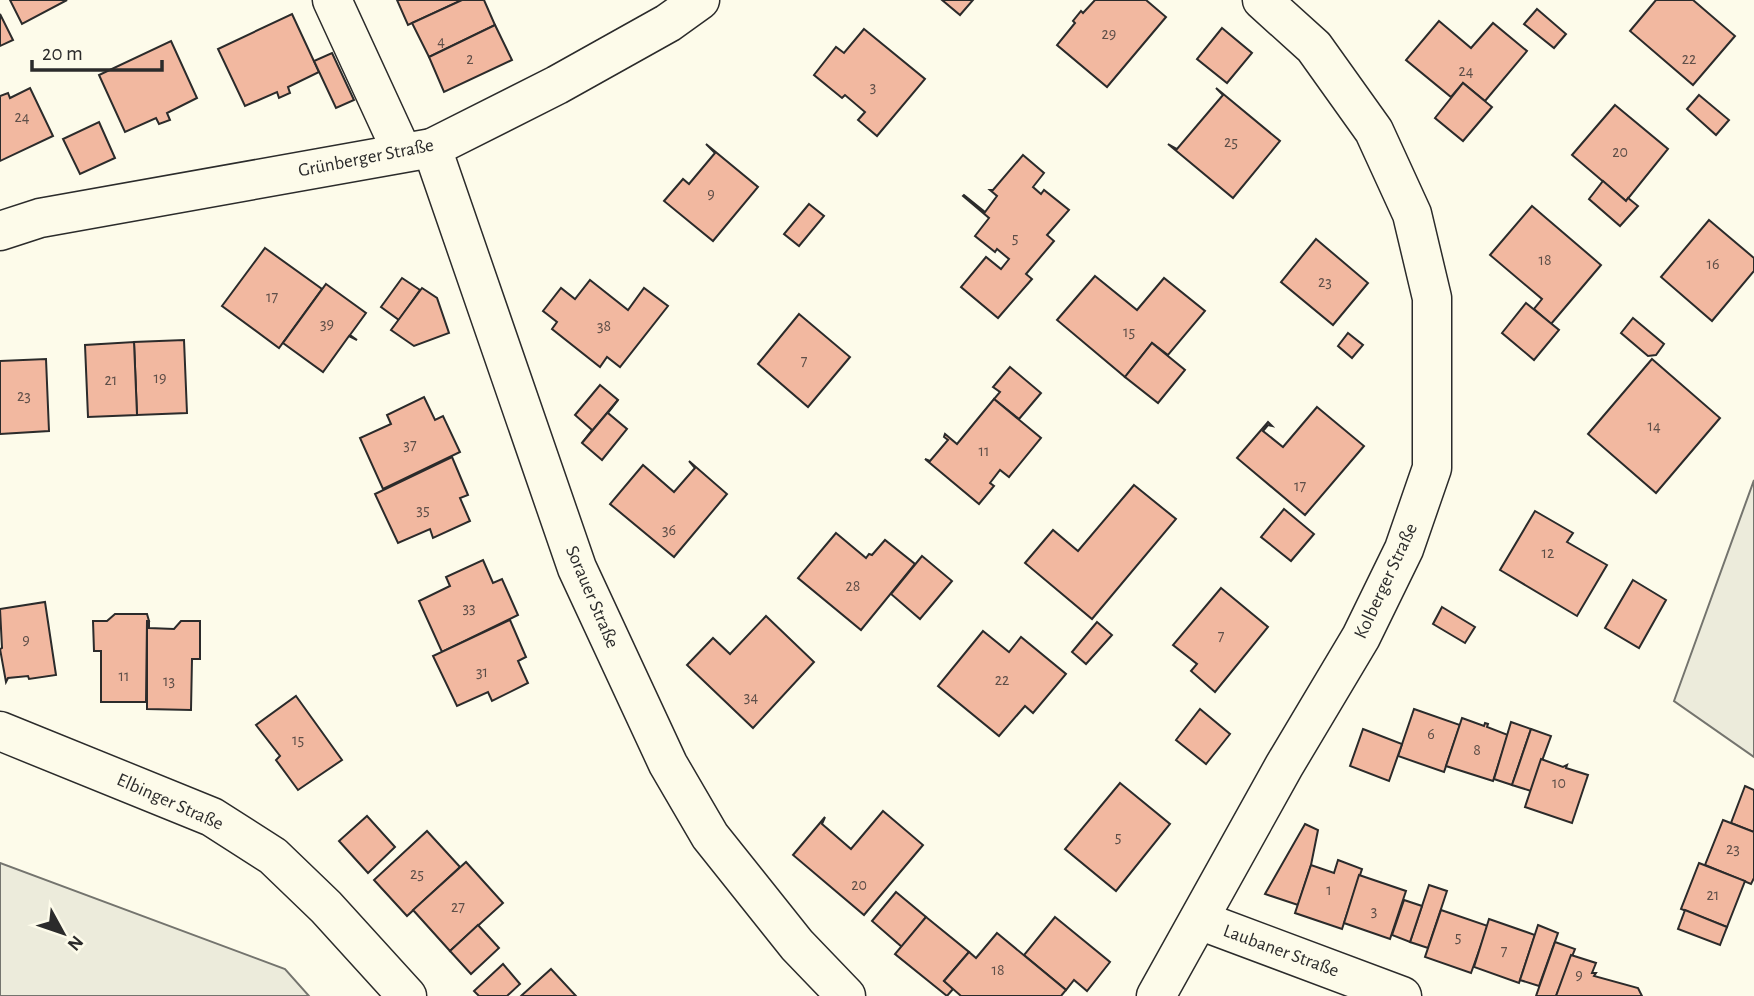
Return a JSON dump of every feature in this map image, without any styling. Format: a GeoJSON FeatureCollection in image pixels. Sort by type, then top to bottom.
{"type":"FeatureCollection","features":[{"type":"Feature","properties":{"kind":"street","name":"Sorauer Straße"},"geometry":{"type":"LineString","coordinates":[[332,0],[417,150],[577,568],[668,764],[710,836],[797,945],[846,996]]}},
{"type":"Feature","properties":{"kind":"street","name":"Grünberger Straße"},"geometry":{"type":"LineString","coordinates":[[0,231],[40,218],[417,150],[557,85],[668,23],[701,0]]}},
{"type":"Feature","properties":{"kind":"street","name":"Kolberger Straße"},"geometry":{"type":"LineString","coordinates":[[1156,996],[1284,765],[1361,638],[1404,549],[1432,468],[1432,298],[1412,214],[1374,131],[1314,47],[1262,0]]}},
{"type":"Feature","properties":{"kind":"street","name":"Elbinger Straße"},"geometry":{"type":"LineString","coordinates":[[0,731],[212,817],[273,856],[326,907],[407,996]]}},
{"type":"Feature","properties":{"kind":"street","name":"Laubaner Straße"},"geometry":{"type":"LineString","coordinates":[[1199,920],[1402,996]]}},
{"type":"Feature","properties":{"kind":"shaded area"},"geometry":{"type":"Polygon","coordinates":[[[1754,480],[1754,757],[1674,701],[1754,480]]]}},
{"type":"Feature","properties":{"kind":"shaded area"},"geometry":{"type":"Polygon","coordinates":[[[0,863],[285,969],[309,996],[0,996],[0,863]]]}},
{"type":"Feature","properties":{"kind":"building"},"geometry":{"type":"Polygon","coordinates":[[[10,0],[67,0],[22,24],[10,0]]]}},
{"type":"Feature","properties":{"kind":"building"},"geometry":{"type":"Polygon","coordinates":[[[397,0],[462,0],[408,25],[397,0]]]}},
{"type":"Feature","properties":{"kind":"building"},"geometry":{"type":"Polygon","coordinates":[[[462,0],[484,0],[495,25],[429,57],[412,23],[462,0]]]}},
{"type":"Feature","properties":{"kind":"building"},"geometry":{"type":"Polygon","coordinates":[[[942,0],[973,0],[960,15],[942,0]]]}},
{"type":"Feature","properties":{"kind":"building"},"geometry":{"type":"Polygon","coordinates":[[[1095,0],[1146,0],[1166,17],[1107,87],[1057,45],[1081,11],[1083,13],[1095,0]]]}},
{"type":"Feature","properties":{"kind":"building"},"geometry":{"type":"Polygon","coordinates":[[[1656,0],[1693,0],[1735,36],[1693,85],[1630,31],[1656,0]]]}},
{"type":"Feature","properties":{"kind":"building"},"geometry":{"type":"Polygon","coordinates":[[[1537,9],[1566,34],[1554,48],[1524,24],[1537,9]]]}},
{"type":"Feature","properties":{"kind":"building"},"geometry":{"type":"Polygon","coordinates":[[[0,14],[13,40],[0,46],[0,14]]]}},
{"type":"Feature","properties":{"kind":"building"},"geometry":{"type":"Polygon","coordinates":[[[292,14],[319,72],[288,87],[290,93],[279,98],[277,92],[245,106],[218,49],[292,14]]]}},
{"type":"Feature","properties":{"kind":"building"},"geometry":{"type":"Polygon","coordinates":[[[1439,21],[1471,48],[1493,23],[1527,51],[1485,101],[1463,83],[1451,97],[1406,60],[1439,21]]]}},
{"type":"Feature","properties":{"kind":"building"},"geometry":{"type":"Polygon","coordinates":[[[495,25],[512,60],[444,92],[429,57],[495,25]]]}},
{"type":"Feature","properties":{"kind":"building"},"geometry":{"type":"Polygon","coordinates":[[[1222,28],[1252,53],[1227,83],[1197,59],[1222,28]]]}},
{"type":"Feature","properties":{"kind":"building"},"geometry":{"type":"Polygon","coordinates":[[[864,29],[925,79],[877,136],[858,120],[865,112],[845,95],[842,98],[814,75],[836,47],[844,53],[864,29]]]}},
{"type":"Feature","properties":{"kind":"building"},"geometry":{"type":"Polygon","coordinates":[[[171,41],[197,98],[167,113],[170,120],[159,124],[156,118],[125,132],[99,75],[171,41]]]}},
{"type":"Feature","properties":{"kind":"building"},"geometry":{"type":"Polygon","coordinates":[[[332,53],[354,100],[336,108],[314,61],[332,53]]]}},
{"type":"Feature","properties":{"kind":"building"},"geometry":{"type":"Polygon","coordinates":[[[1463,83],[1492,107],[1463,141],[1435,118],[1463,83]]]}},
{"type":"Feature","properties":{"kind":"building"},"geometry":{"type":"Polygon","coordinates":[[[30,88],[53,136],[0,161],[0,96],[8,93],[10,98],[30,88]]]}},
{"type":"Feature","properties":{"kind":"building"},"geometry":{"type":"Polygon","coordinates":[[[1216,88],[1280,141],[1233,198],[1168,144],[1177,149],[1223,95],[1216,88]]]}},
{"type":"Feature","properties":{"kind":"building"},"geometry":{"type":"Polygon","coordinates":[[[1699,95],[1729,120],[1716,135],[1687,109],[1699,95]]]}},
{"type":"Feature","properties":{"kind":"building"},"geometry":{"type":"Polygon","coordinates":[[[1615,105],[1668,149],[1626,201],[1572,155],[1615,105]]]}},
{"type":"Feature","properties":{"kind":"building"},"geometry":{"type":"Polygon","coordinates":[[[99,122],[115,158],[80,174],[63,139],[99,122]]]}},
{"type":"Feature","properties":{"kind":"building"},"geometry":{"type":"Polygon","coordinates":[[[706,144],[758,187],[713,241],[664,201],[683,179],[689,184],[715,153],[706,144]]]}},
{"type":"Feature","properties":{"kind":"building"},"geometry":{"type":"Polygon","coordinates":[[[1023,155],[1044,173],[1033,187],[1041,194],[1044,190],[1069,210],[1047,235],[1054,241],[1026,274],[1032,279],[998,318],[961,287],[986,257],[1001,269],[1009,259],[975,236],[989,218],[963,196],[985,212],[997,196],[990,190],[993,190],[1023,155]]]}},
{"type":"Feature","properties":{"kind":"building"},"geometry":{"type":"Polygon","coordinates":[[[1603,181],[1626,201],[1628,198],[1638,206],[1620,226],[1589,199],[1603,181]]]}},
{"type":"Feature","properties":{"kind":"building"},"geometry":{"type":"Polygon","coordinates":[[[809,204],[824,216],[799,246],[784,234],[809,204]]]}},
{"type":"Feature","properties":{"kind":"building"},"geometry":{"type":"Polygon","coordinates":[[[1532,206],[1601,265],[1551,324],[1534,309],[1542,299],[1490,255],[1532,206]]]}},
{"type":"Feature","properties":{"kind":"building"},"geometry":{"type":"Polygon","coordinates":[[[1709,220],[1754,258],[1754,271],[1712,321],[1661,277],[1709,220]]]}},
{"type":"Feature","properties":{"kind":"building"},"geometry":{"type":"Polygon","coordinates":[[[1316,239],[1368,283],[1333,325],[1281,282],[1316,239]]]}},
{"type":"Feature","properties":{"kind":"building"},"geometry":{"type":"Polygon","coordinates":[[[265,248],[322,289],[279,348],[222,306],[265,248]]]}},
{"type":"Feature","properties":{"kind":"building"},"geometry":{"type":"Polygon","coordinates":[[[1095,276],[1137,310],[1164,278],[1205,311],[1168,355],[1152,343],[1125,377],[1057,320],[1095,276]]]}},
{"type":"Feature","properties":{"kind":"building"},"geometry":{"type":"Polygon","coordinates":[[[402,278],[420,290],[399,320],[381,307],[402,278]]]}},
{"type":"Feature","properties":{"kind":"building"},"geometry":{"type":"Polygon","coordinates":[[[590,280],[628,310],[644,288],[668,306],[620,367],[607,357],[600,367],[552,329],[557,322],[543,311],[561,288],[575,299],[590,280]]]}},
{"type":"Feature","properties":{"kind":"building"},"geometry":{"type":"Polygon","coordinates":[[[326,284],[366,313],[350,335],[357,340],[349,336],[323,372],[283,343],[326,284]]]}},
{"type":"Feature","properties":{"kind":"building"},"geometry":{"type":"Polygon","coordinates":[[[422,288],[437,298],[449,333],[414,346],[391,330],[422,288]]]}},
{"type":"Feature","properties":{"kind":"building"},"geometry":{"type":"Polygon","coordinates":[[[1526,303],[1559,330],[1534,360],[1502,333],[1526,303]]]}},
{"type":"Feature","properties":{"kind":"building"},"geometry":{"type":"Polygon","coordinates":[[[799,314],[850,357],[808,407],[758,364],[799,314]]]}},
{"type":"Feature","properties":{"kind":"building"},"geometry":{"type":"Polygon","coordinates":[[[1633,318],[1664,344],[1656,355],[1648,356],[1621,333],[1633,318]]]}},
{"type":"Feature","properties":{"kind":"building"},"geometry":{"type":"Polygon","coordinates":[[[1348,333],[1363,345],[1352,358],[1338,346],[1348,333]]]}},
{"type":"Feature","properties":{"kind":"building"},"geometry":{"type":"Polygon","coordinates":[[[184,340],[187,413],[137,415],[134,342],[184,340]]]}},
{"type":"Feature","properties":{"kind":"building"},"geometry":{"type":"Polygon","coordinates":[[[134,342],[137,415],[88,417],[85,345],[134,342]]]}},
{"type":"Feature","properties":{"kind":"building"},"geometry":{"type":"Polygon","coordinates":[[[1152,343],[1185,370],[1158,403],[1125,377],[1152,343]]]}},
{"type":"Feature","properties":{"kind":"building"},"geometry":{"type":"Polygon","coordinates":[[[46,359],[49,431],[0,434],[0,361],[46,359]]]}},
{"type":"Feature","properties":{"kind":"building"},"geometry":{"type":"Polygon","coordinates":[[[1652,359],[1720,418],[1656,493],[1588,434],[1652,359]]]}},
{"type":"Feature","properties":{"kind":"building"},"geometry":{"type":"Polygon","coordinates":[[[1010,367],[1041,393],[1019,419],[994,399],[1000,392],[993,387],[1010,367]]]}},
{"type":"Feature","properties":{"kind":"building"},"geometry":{"type":"Polygon","coordinates":[[[600,385],[618,400],[582,443],[592,430],[575,415],[600,385]]]}},
{"type":"Feature","properties":{"kind":"building"},"geometry":{"type":"Polygon","coordinates":[[[424,397],[435,420],[443,416],[460,452],[383,489],[360,438],[391,424],[387,415],[424,397]]]}},
{"type":"Feature","properties":{"kind":"building"},"geometry":{"type":"Polygon","coordinates":[[[994,399],[1041,438],[1009,477],[1000,470],[990,483],[994,486],[979,504],[925,459],[930,461],[948,440],[944,437],[945,434],[957,444],[994,399]]]}},
{"type":"Feature","properties":{"kind":"building"},"geometry":{"type":"Polygon","coordinates":[[[618,400],[608,413],[627,429],[602,460],[582,443],[618,400]]]}},
{"type":"Feature","properties":{"kind":"building"},"geometry":{"type":"Polygon","coordinates":[[[1317,407],[1364,446],[1305,515],[1237,458],[1268,422],[1272,426],[1268,425],[1263,431],[1283,447],[1317,407]]]}},
{"type":"Feature","properties":{"kind":"building"},"geometry":{"type":"Polygon","coordinates":[[[452,457],[468,495],[460,498],[470,521],[433,538],[430,529],[398,543],[375,494],[452,457]]]}},
{"type":"Feature","properties":{"kind":"building"},"geometry":{"type":"Polygon","coordinates":[[[689,461],[727,494],[674,557],[610,504],[643,465],[674,492],[695,468],[689,461]]]}},
{"type":"Feature","properties":{"kind":"building"},"geometry":{"type":"Polygon","coordinates":[[[1134,485],[1176,519],[1092,619],[1025,563],[1053,530],[1078,551],[1134,485]]]}},
{"type":"Feature","properties":{"kind":"building"},"geometry":{"type":"Polygon","coordinates":[[[1284,509],[1314,534],[1291,561],[1261,537],[1284,509]]]}},
{"type":"Feature","properties":{"kind":"building"},"geometry":{"type":"Polygon","coordinates":[[[1535,511],[1573,533],[1567,542],[1607,565],[1577,616],[1500,570],[1535,511]]]}},
{"type":"Feature","properties":{"kind":"building"},"geometry":{"type":"Polygon","coordinates":[[[836,533],[866,558],[885,540],[915,564],[861,630],[798,578],[836,533]]]}},
{"type":"Feature","properties":{"kind":"building"},"geometry":{"type":"Polygon","coordinates":[[[922,556],[952,581],[920,619],[891,594],[922,556]]]}},
{"type":"Feature","properties":{"kind":"building"},"geometry":{"type":"Polygon","coordinates":[[[483,560],[493,583],[502,579],[518,615],[442,652],[419,601],[450,586],[446,577],[483,560]]]}},
{"type":"Feature","properties":{"kind":"building"},"geometry":{"type":"Polygon","coordinates":[[[1633,580],[1666,600],[1639,648],[1605,628],[1633,580]]]}},
{"type":"Feature","properties":{"kind":"building"},"geometry":{"type":"Polygon","coordinates":[[[1221,588],[1268,627],[1215,692],[1191,671],[1197,664],[1173,645],[1221,588]]]}},
{"type":"Feature","properties":{"kind":"building"},"geometry":{"type":"Polygon","coordinates":[[[45,602],[56,675],[29,679],[28,676],[8,678],[6,682],[0,649],[0,609],[45,602]]]}},
{"type":"Feature","properties":{"kind":"building"},"geometry":{"type":"Polygon","coordinates":[[[1442,607],[1475,627],[1465,643],[1433,624],[1442,607]]]}},
{"type":"Feature","properties":{"kind":"building"},"geometry":{"type":"Polygon","coordinates":[[[115,614],[147,614],[146,702],[101,702],[101,651],[94,651],[93,621],[107,621],[115,614]]]}},
{"type":"Feature","properties":{"kind":"building"},"geometry":{"type":"Polygon","coordinates":[[[766,616],[814,662],[753,728],[687,665],[713,638],[730,654],[766,616]]]}},
{"type":"Feature","properties":{"kind":"building"},"geometry":{"type":"Polygon","coordinates":[[[510,620],[526,657],[518,661],[528,683],[492,701],[488,692],[457,706],[433,656],[510,620]]]}},
{"type":"Feature","properties":{"kind":"building"},"geometry":{"type":"Polygon","coordinates":[[[147,621],[149,628],[174,629],[181,621],[200,621],[200,659],[192,659],[191,710],[147,709],[147,621]]]}},
{"type":"Feature","properties":{"kind":"building"},"geometry":{"type":"Polygon","coordinates":[[[1097,622],[1112,635],[1086,664],[1072,652],[1097,622]]]}},
{"type":"Feature","properties":{"kind":"building"},"geometry":{"type":"Polygon","coordinates":[[[983,631],[1009,652],[1021,637],[1066,674],[1033,713],[1025,706],[999,736],[938,686],[983,631]]]}},
{"type":"Feature","properties":{"kind":"building"},"geometry":{"type":"Polygon","coordinates":[[[296,696],[342,760],[298,790],[276,760],[280,756],[256,725],[296,696]]]}},
{"type":"Feature","properties":{"kind":"building"},"geometry":{"type":"Polygon","coordinates":[[[1200,709],[1230,734],[1206,764],[1176,740],[1200,709]]]}},
{"type":"Feature","properties":{"kind":"building"},"geometry":{"type":"Polygon","coordinates":[[[1414,709],[1460,725],[1444,772],[1398,756],[1414,709]]]}},
{"type":"Feature","properties":{"kind":"building"},"geometry":{"type":"Polygon","coordinates":[[[1462,718],[1484,726],[1485,723],[1488,724],[1487,727],[1508,735],[1493,781],[1446,766],[1462,718]]]}},
{"type":"Feature","properties":{"kind":"building"},"geometry":{"type":"Polygon","coordinates":[[[1511,722],[1531,729],[1512,785],[1494,779],[1511,722]]]}},
{"type":"Feature","properties":{"kind":"building"},"geometry":{"type":"Polygon","coordinates":[[[1363,729],[1402,744],[1389,781],[1350,766],[1363,729]]]}},
{"type":"Feature","properties":{"kind":"building"},"geometry":{"type":"Polygon","coordinates":[[[1531,729],[1551,736],[1531,791],[1512,785],[1531,729]]]}},
{"type":"Feature","properties":{"kind":"building"},"geometry":{"type":"Polygon","coordinates":[[[1541,759],[1563,767],[1567,765],[1566,768],[1588,775],[1572,823],[1525,807],[1541,759]]]}},
{"type":"Feature","properties":{"kind":"building"},"geometry":{"type":"Polygon","coordinates":[[[1120,783],[1170,824],[1116,891],[1065,849],[1120,783]]]}},
{"type":"Feature","properties":{"kind":"building"},"geometry":{"type":"Polygon","coordinates":[[[1745,786],[1754,790],[1754,832],[1731,823],[1745,786]]]}},
{"type":"Feature","properties":{"kind":"building"},"geometry":{"type":"Polygon","coordinates":[[[883,811],[923,845],[864,915],[793,855],[825,817],[822,824],[851,849],[883,811]]]}},
{"type":"Feature","properties":{"kind":"building"},"geometry":{"type":"Polygon","coordinates":[[[367,816],[395,847],[368,873],[339,841],[367,816]]]}},
{"type":"Feature","properties":{"kind":"building"},"geometry":{"type":"Polygon","coordinates":[[[1723,820],[1754,832],[1754,878],[1751,884],[1705,865],[1723,820]]]}},
{"type":"Feature","properties":{"kind":"building"},"geometry":{"type":"Polygon","coordinates":[[[1305,824],[1318,830],[1311,865],[1298,905],[1265,894],[1305,824]]]}},
{"type":"Feature","properties":{"kind":"building"},"geometry":{"type":"Polygon","coordinates":[[[427,831],[460,867],[407,916],[374,880],[427,831]]]}},
{"type":"Feature","properties":{"kind":"building"},"geometry":{"type":"Polygon","coordinates":[[[1338,860],[1362,869],[1342,929],[1295,913],[1311,865],[1334,873],[1338,860]]]}},
{"type":"Feature","properties":{"kind":"building"},"geometry":{"type":"Polygon","coordinates":[[[466,862],[503,903],[450,951],[413,910],[466,862]]]}},
{"type":"Feature","properties":{"kind":"building"},"geometry":{"type":"Polygon","coordinates":[[[1699,863],[1745,881],[1727,927],[1681,909],[1699,863]]]}},
{"type":"Feature","properties":{"kind":"building"},"geometry":{"type":"Polygon","coordinates":[[[1359,875],[1406,891],[1390,939],[1344,923],[1359,875]]]}},
{"type":"Feature","properties":{"kind":"building"},"geometry":{"type":"Polygon","coordinates":[[[1429,885],[1447,891],[1428,948],[1410,942],[1429,885]]]}},
{"type":"Feature","properties":{"kind":"building"},"geometry":{"type":"Polygon","coordinates":[[[896,892],[926,917],[902,947],[872,921],[896,892]]]}},
{"type":"Feature","properties":{"kind":"building"},"geometry":{"type":"Polygon","coordinates":[[[1404,900],[1422,906],[1410,942],[1392,935],[1404,900]]]}},
{"type":"Feature","properties":{"kind":"building"},"geometry":{"type":"Polygon","coordinates":[[[1441,910],[1488,926],[1471,973],[1425,957],[1441,910]]]}},
{"type":"Feature","properties":{"kind":"building"},"geometry":{"type":"Polygon","coordinates":[[[1685,910],[1727,927],[1720,945],[1678,929],[1685,910]]]}},
{"type":"Feature","properties":{"kind":"building"},"geometry":{"type":"Polygon","coordinates":[[[926,917],[969,952],[944,981],[953,989],[947,996],[895,954],[926,917]]]}},
{"type":"Feature","properties":{"kind":"building"},"geometry":{"type":"Polygon","coordinates":[[[1055,917],[1110,962],[1087,991],[1074,980],[1066,990],[1024,955],[1055,917]]]}},
{"type":"Feature","properties":{"kind":"building"},"geometry":{"type":"Polygon","coordinates":[[[1489,919],[1535,935],[1519,983],[1474,967],[1489,919]]]}},
{"type":"Feature","properties":{"kind":"building"},"geometry":{"type":"Polygon","coordinates":[[[478,925],[499,948],[471,974],[450,951],[478,925]]]}},
{"type":"Feature","properties":{"kind":"building"},"geometry":{"type":"Polygon","coordinates":[[[1538,925],[1558,933],[1539,986],[1520,980],[1538,925]]]}},
{"type":"Feature","properties":{"kind":"building"},"geometry":{"type":"Polygon","coordinates":[[[997,933],[1066,990],[1061,996],[961,996],[944,981],[969,952],[976,958],[997,933]]]}},
{"type":"Feature","properties":{"kind":"building"},"geometry":{"type":"Polygon","coordinates":[[[1555,942],[1575,949],[1556,996],[1536,996],[1555,942]]]}},
{"type":"Feature","properties":{"kind":"building"},"geometry":{"type":"Polygon","coordinates":[[[1571,955],[1596,963],[1592,973],[1596,973],[1594,976],[1638,988],[1642,996],[1556,996],[1571,955]]]}},
{"type":"Feature","properties":{"kind":"building"},"geometry":{"type":"Polygon","coordinates":[[[503,964],[520,984],[507,996],[479,996],[474,991],[503,964]]]}},
{"type":"Feature","properties":{"kind":"building"},"geometry":{"type":"Polygon","coordinates":[[[551,969],[576,996],[521,996],[551,969]]]}}]}
